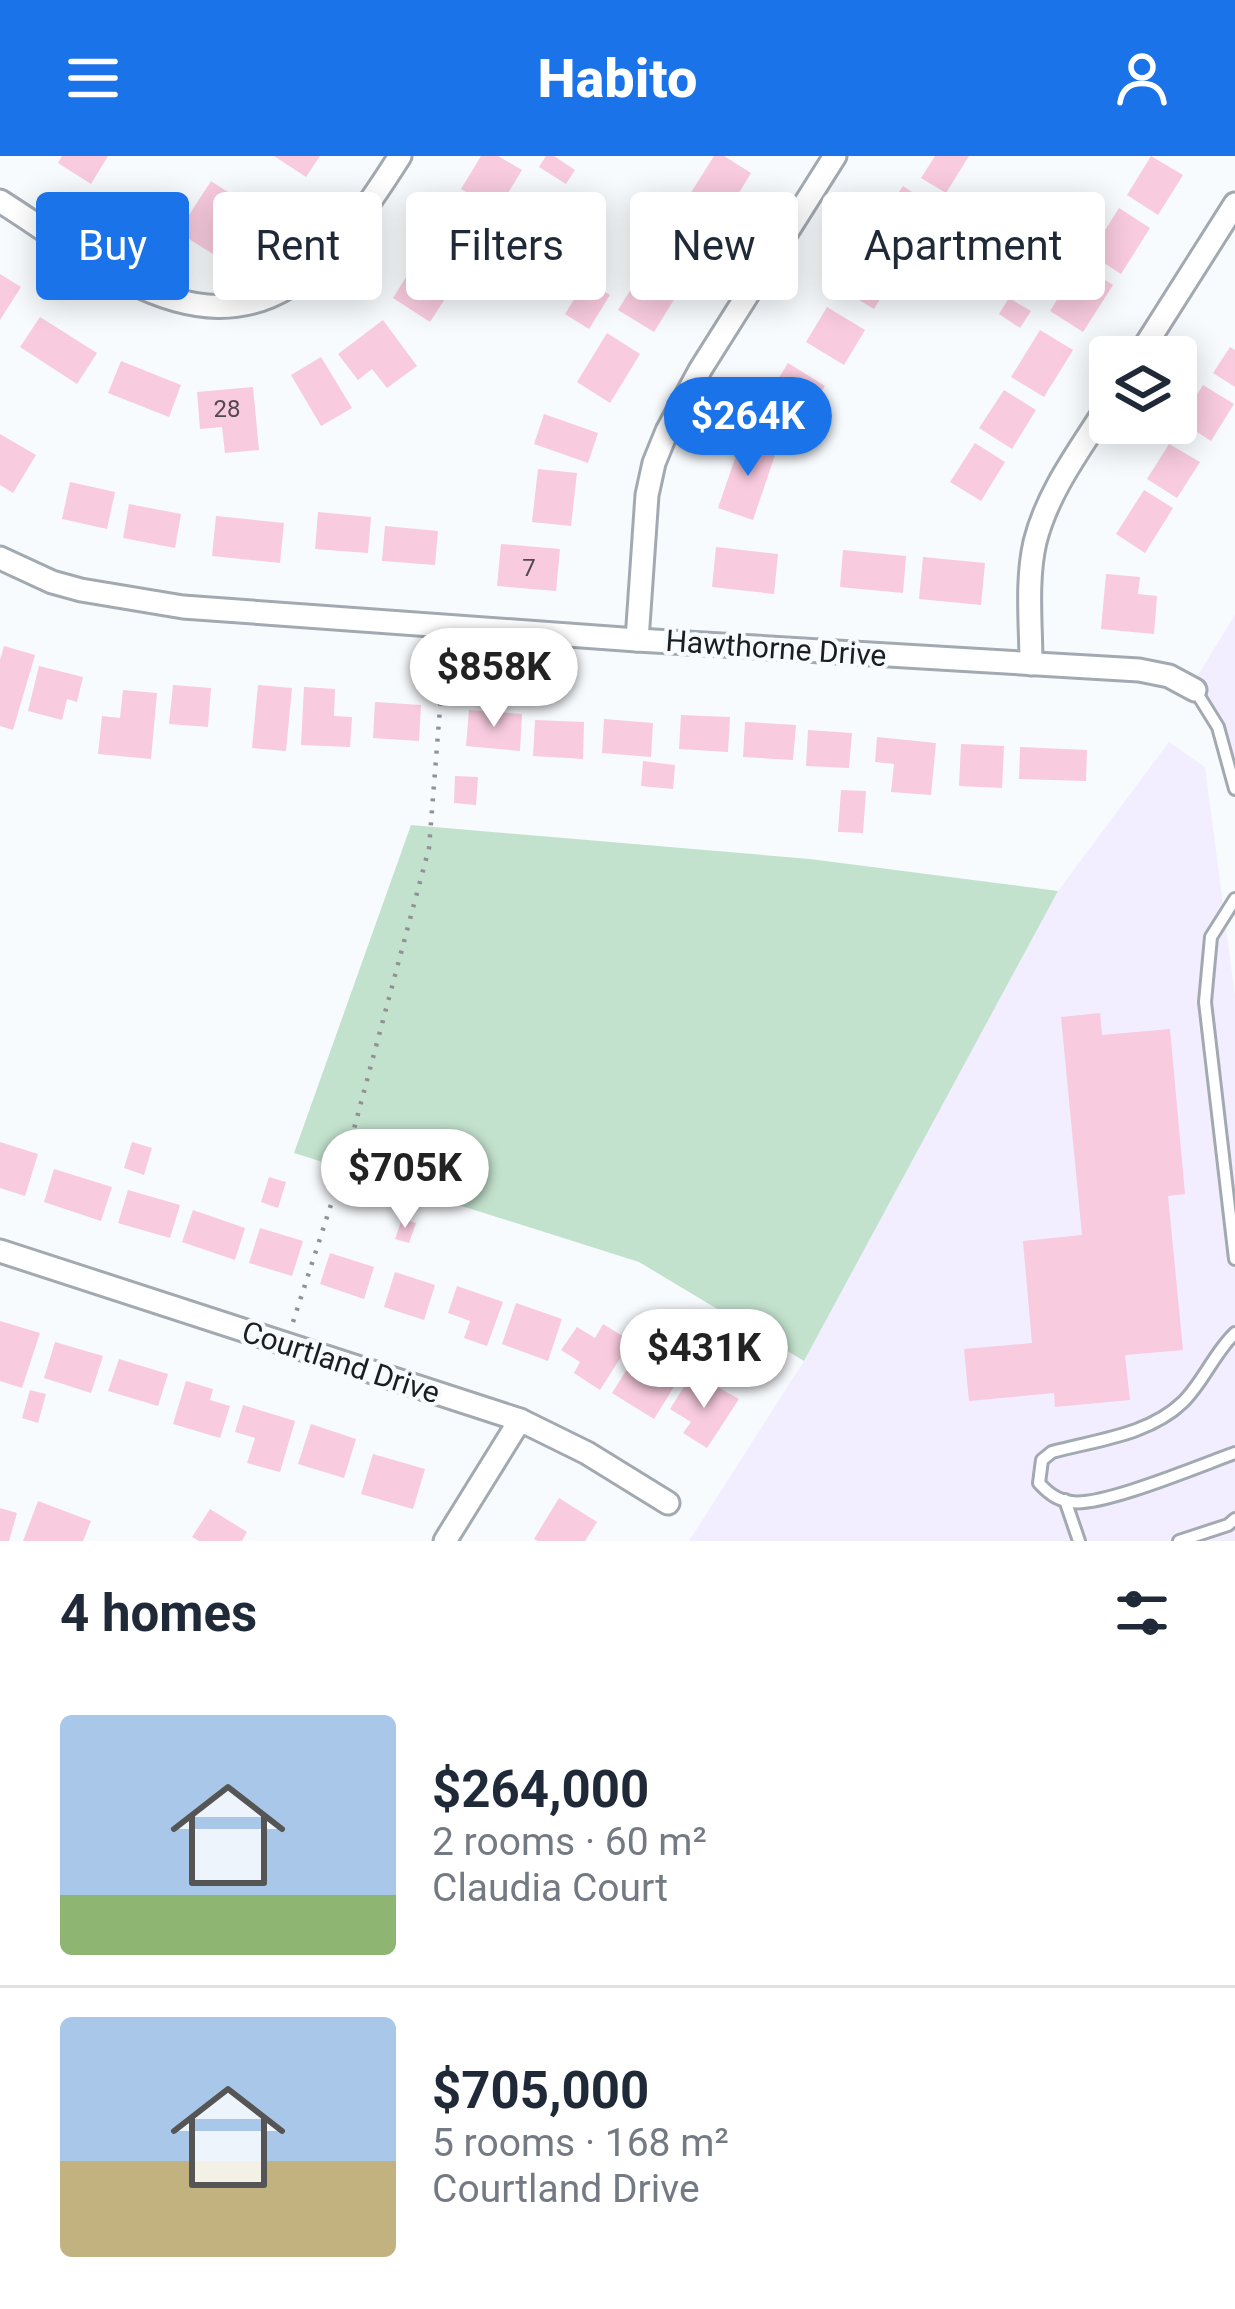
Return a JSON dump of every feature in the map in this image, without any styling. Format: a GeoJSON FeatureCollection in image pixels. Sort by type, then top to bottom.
{"type":"FeatureCollection","features":[{"type":"Feature","properties":{"kind":"street"},"geometry":{"type":"LineString","coordinates":[[0,201],[124,280],[166,298],[232,307],[284,292],[311,271],[363,214],[400,156]]}},
{"type":"Feature","properties":{"kind":"street"},"geometry":{"type":"LineString","coordinates":[[638,640],[647,495],[667,431],[700,370],[835,156]]}},
{"type":"Feature","properties":{"kind":"street"},"geometry":{"type":"LineString","coordinates":[[1151,336],[1235,203]]}},
{"type":"Feature","properties":{"kind":"street"},"geometry":{"type":"LineString","coordinates":[[1031,664],[1034,547],[1045,510],[1089,435]]}},
{"type":"Feature","properties":{"kind":"street","name":"Hawthorne Drive"},"geometry":{"type":"LineString","coordinates":[[0,558],[81,590],[184,607],[1139,670],[1169,676],[1195,691]]}},
{"type":"Feature","properties":{"kind":"street","name":"Courtland Drive"},"geometry":{"type":"LineString","coordinates":[[0,1251],[520,1420],[587,1453],[668,1503]]}},
{"type":"Feature","properties":{"kind":"street"},"geometry":{"type":"LineString","coordinates":[[445,1541],[520,1420]]}},
{"type":"Feature","properties":{"kind":"lane"},"geometry":{"type":"LineString","coordinates":[[1195,691],[1218,727],[1235,789]]}},
{"type":"Feature","properties":{"kind":"lane"},"geometry":{"type":"LineString","coordinates":[[1235,899],[1211,937],[1205,1002],[1235,1259]]}},
{"type":"Feature","properties":{"kind":"lane"},"geometry":{"type":"LineString","coordinates":[[1235,1334],[1192,1392],[1158,1421],[1052,1452],[1042,1460],[1039,1483],[1051,1496],[1075,1503],[1120,1493],[1235,1453]]}},
{"type":"Feature","properties":{"kind":"lane"},"geometry":{"type":"LineString","coordinates":[[1065,1500],[1079,1541]]}},
{"type":"Feature","properties":{"kind":"lane"},"geometry":{"type":"LineString","coordinates":[[1180,1541],[1235,1520]]}},
{"type":"Feature","properties":{"kind":"path"},"geometry":{"type":"LineString","coordinates":[[286,1344],[347,1156],[429,848],[444,657]]}},
{"type":"Feature","properties":{"kind":"shaded area"},"geometry":{"type":"Polygon","coordinates":[[[1235,615],[1235,762],[1205,698],[1190,688],[1235,615]]]}},
{"type":"Feature","properties":{"kind":"shaded area"},"geometry":{"type":"Polygon","coordinates":[[[1169,742],[1205,767],[1235,996],[1235,1541],[689,1541],[804,1361],[1058,891],[1169,742]]]}},
{"type":"Feature","properties":{"kind":"green space"},"geometry":{"type":"Polygon","coordinates":[[[411,825],[810,859],[1058,891],[804,1361],[639,1262],[294,1153],[411,825]]]}},
{"type":"Feature","properties":{"kind":"building"},"geometry":{"type":"Polygon","coordinates":[[[62,156],[108,156],[91,184],[58,163],[62,156]]]}},
{"type":"Feature","properties":{"kind":"building"},"geometry":{"type":"Polygon","coordinates":[[[274,156],[320,156],[306,177],[274,156]]]}},
{"type":"Feature","properties":{"kind":"building"},"geometry":{"type":"Polygon","coordinates":[[[481,156],[498,156],[522,170],[509,192],[461,189],[481,156]]]}},
{"type":"Feature","properties":{"kind":"building"},"geometry":{"type":"Polygon","coordinates":[[[546,156],[575,170],[566,184],[539,167],[546,156]]]}},
{"type":"Feature","properties":{"kind":"building"},"geometry":{"type":"Polygon","coordinates":[[[714,156],[724,156],[751,173],[740,192],[691,192],[714,156]]]}},
{"type":"Feature","properties":{"kind":"building"},"geometry":{"type":"Polygon","coordinates":[[[935,156],[969,156],[947,192],[921,178],[935,156]]]}},
{"type":"Feature","properties":{"kind":"building"},"geometry":{"type":"Polygon","coordinates":[[[1151,156],[1183,175],[1158,215],[1127,195],[1151,156]]]}},
{"type":"Feature","properties":{"kind":"building"},"geometry":{"type":"Polygon","coordinates":[[[211,181],[228,192],[213,192],[213,254],[189,239],[189,215],[211,181]]]}},
{"type":"Feature","properties":{"kind":"building"},"geometry":{"type":"Polygon","coordinates":[[[1119,208],[1150,228],[1121,274],[1105,264],[1105,230],[1119,208]]]}},
{"type":"Feature","properties":{"kind":"building"},"geometry":{"type":"Polygon","coordinates":[[[0,274],[21,287],[0,320],[0,274]]]}},
{"type":"Feature","properties":{"kind":"building"},"geometry":{"type":"Polygon","coordinates":[[[406,277],[406,300],[444,300],[430,322],[393,298],[406,277]]]}},
{"type":"Feature","properties":{"kind":"building"},"geometry":{"type":"Polygon","coordinates":[[[630,291],[630,300],[674,300],[654,332],[618,310],[630,291]]]}},
{"type":"Feature","properties":{"kind":"building"},"geometry":{"type":"Polygon","coordinates":[[[606,292],[610,295],[589,329],[565,314],[574,300],[606,300],[606,292]]]}},
{"type":"Feature","properties":{"kind":"building"},"geometry":{"type":"Polygon","coordinates":[[[859,300],[879,300],[874,309],[859,300]]]}},
{"type":"Feature","properties":{"kind":"building"},"geometry":{"type":"Polygon","coordinates":[[[1008,300],[1031,311],[1020,328],[999,314],[1008,300]]]}},
{"type":"Feature","properties":{"kind":"building"},"geometry":{"type":"Polygon","coordinates":[[[1057,300],[1103,300],[1083,332],[1050,311],[1057,300]]]}},
{"type":"Feature","properties":{"kind":"building"},"geometry":{"type":"Polygon","coordinates":[[[827,307],[865,330],[844,365],[806,342],[827,307]]]}},
{"type":"Feature","properties":{"kind":"building"},"geometry":{"type":"Polygon","coordinates":[[[40,317],[97,353],[77,384],[20,347],[40,317]]]}},
{"type":"Feature","properties":{"kind":"building"},"geometry":{"type":"Polygon","coordinates":[[[383,320],[417,366],[387,388],[372,369],[358,380],[338,354],[383,320]]]}},
{"type":"Feature","properties":{"kind":"building"},"geometry":{"type":"Polygon","coordinates":[[[1040,330],[1073,350],[1044,397],[1011,377],[1040,330]]]}},
{"type":"Feature","properties":{"kind":"building"},"geometry":{"type":"Polygon","coordinates":[[[607,333],[640,354],[610,403],[577,382],[607,333]]]}},
{"type":"Feature","properties":{"kind":"building"},"geometry":{"type":"Polygon","coordinates":[[[1230,347],[1235,350],[1235,387],[1213,373],[1230,347]]]}},
{"type":"Feature","properties":{"kind":"building"},"geometry":{"type":"Polygon","coordinates":[[[321,357],[352,408],[321,426],[291,375],[321,357]]]}},
{"type":"Feature","properties":{"kind":"building"},"geometry":{"type":"Polygon","coordinates":[[[121,361],[181,385],[169,417],[108,393],[121,361]]]}},
{"type":"Feature","properties":{"kind":"building"},"geometry":{"type":"Polygon","coordinates":[[[788,363],[825,386],[794,435],[757,413],[788,363]]]}},
{"type":"Feature","properties":{"kind":"building"},"geometry":{"type":"Polygon","coordinates":[[[1203,385],[1234,404],[1211,441],[1197,432],[1197,394],[1203,385]]]}},
{"type":"Feature","properties":{"kind":"building"},"geometry":{"type":"Polygon","coordinates":[[[253,387],[259,450],[225,453],[222,427],[200,429],[197,392],[253,387]]]}},
{"type":"Feature","properties":{"kind":"building"},"geometry":{"type":"Polygon","coordinates":[[[1004,390],[1036,410],[1012,449],[979,428],[1004,390]]]}},
{"type":"Feature","properties":{"kind":"building"},"geometry":{"type":"Polygon","coordinates":[[[544,414],[598,433],[588,463],[534,444],[544,414]]]}},
{"type":"Feature","properties":{"kind":"building"},"geometry":{"type":"Polygon","coordinates":[[[0,434],[36,455],[13,493],[0,485],[0,434]]]}},
{"type":"Feature","properties":{"kind":"building"},"geometry":{"type":"Polygon","coordinates":[[[742,438],[777,449],[753,520],[718,508],[742,438]]]}},
{"type":"Feature","properties":{"kind":"building"},"geometry":{"type":"Polygon","coordinates":[[[975,443],[1005,462],[981,501],[950,482],[975,443]]]}},
{"type":"Feature","properties":{"kind":"building"},"geometry":{"type":"Polygon","coordinates":[[[1169,444],[1200,462],[1177,498],[1147,479],[1169,444]]]}},
{"type":"Feature","properties":{"kind":"building"},"geometry":{"type":"Polygon","coordinates":[[[538,469],[577,473],[571,526],[532,522],[538,469]]]}},
{"type":"Feature","properties":{"kind":"building"},"geometry":{"type":"Polygon","coordinates":[[[70,482],[115,492],[107,529],[62,519],[70,482]]]}},
{"type":"Feature","properties":{"kind":"building"},"geometry":{"type":"Polygon","coordinates":[[[1144,490],[1173,508],[1145,553],[1116,534],[1144,490]]]}},
{"type":"Feature","properties":{"kind":"building"},"geometry":{"type":"Polygon","coordinates":[[[129,504],[181,514],[175,548],[123,538],[129,504]]]}},
{"type":"Feature","properties":{"kind":"building"},"geometry":{"type":"Polygon","coordinates":[[[318,512],[371,517],[368,553],[315,549],[318,512]]]}},
{"type":"Feature","properties":{"kind":"building"},"geometry":{"type":"Polygon","coordinates":[[[216,516],[284,523],[280,563],[212,556],[216,516]]]}},
{"type":"Feature","properties":{"kind":"building"},"geometry":{"type":"Polygon","coordinates":[[[385,526],[438,531],[435,565],[382,561],[385,526]]]}},
{"type":"Feature","properties":{"kind":"building"},"geometry":{"type":"Polygon","coordinates":[[[501,544],[560,549],[556,591],[497,586],[501,544]]]}},
{"type":"Feature","properties":{"kind":"building"},"geometry":{"type":"Polygon","coordinates":[[[716,547],[778,554],[774,594],[712,587],[716,547]]]}},
{"type":"Feature","properties":{"kind":"building"},"geometry":{"type":"Polygon","coordinates":[[[843,550],[906,556],[903,593],[840,587],[843,550]]]}},
{"type":"Feature","properties":{"kind":"building"},"geometry":{"type":"Polygon","coordinates":[[[923,557],[985,563],[981,605],[919,599],[923,557]]]}},
{"type":"Feature","properties":{"kind":"building"},"geometry":{"type":"Polygon","coordinates":[[[1106,574],[1140,577],[1138,594],[1157,596],[1154,634],[1101,629],[1106,574]]]}},
{"type":"Feature","properties":{"kind":"building"},"geometry":{"type":"Polygon","coordinates":[[[4,646],[35,655],[13,730],[0,726],[4,646]]]}},
{"type":"Feature","properties":{"kind":"building"},"geometry":{"type":"Polygon","coordinates":[[[39,666],[83,677],[77,702],[67,699],[62,720],[28,711],[39,666]]]}},
{"type":"Feature","properties":{"kind":"building"},"geometry":{"type":"Polygon","coordinates":[[[173,685],[211,688],[208,727],[169,724],[173,685]]]}},
{"type":"Feature","properties":{"kind":"building"},"geometry":{"type":"Polygon","coordinates":[[[258,685],[292,688],[286,751],[252,748],[258,685]]]}},
{"type":"Feature","properties":{"kind":"building"},"geometry":{"type":"Polygon","coordinates":[[[304,687],[335,689],[334,716],[352,717],[350,747],[301,745],[304,687]]]}},
{"type":"Feature","properties":{"kind":"building"},"geometry":{"type":"Polygon","coordinates":[[[123,690],[157,693],[151,759],[98,754],[102,716],[120,718],[123,690]]]}},
{"type":"Feature","properties":{"kind":"building"},"geometry":{"type":"Polygon","coordinates":[[[375,702],[421,705],[419,741],[373,738],[375,702]]]}},
{"type":"Feature","properties":{"kind":"building"},"geometry":{"type":"Polygon","coordinates":[[[469,710],[522,714],[520,751],[466,746],[469,710]]]}},
{"type":"Feature","properties":{"kind":"building"},"geometry":{"type":"Polygon","coordinates":[[[681,715],[730,717],[728,752],[679,749],[681,715]]]}},
{"type":"Feature","properties":{"kind":"building"},"geometry":{"type":"Polygon","coordinates":[[[604,719],[653,723],[651,757],[602,753],[604,719]]]}},
{"type":"Feature","properties":{"kind":"building"},"geometry":{"type":"Polygon","coordinates":[[[535,720],[584,722],[583,759],[533,756],[535,720]]]}},
{"type":"Feature","properties":{"kind":"building"},"geometry":{"type":"Polygon","coordinates":[[[745,722],[796,725],[793,760],[743,757],[745,722]]]}},
{"type":"Feature","properties":{"kind":"building"},"geometry":{"type":"Polygon","coordinates":[[[808,730],[852,733],[849,768],[806,766],[808,730]]]}},
{"type":"Feature","properties":{"kind":"building"},"geometry":{"type":"Polygon","coordinates":[[[877,737],[936,743],[931,795],[891,792],[894,764],[875,762],[877,737]]]}},
{"type":"Feature","properties":{"kind":"building"},"geometry":{"type":"Polygon","coordinates":[[[961,744],[1004,746],[1002,788],[959,786],[961,744]]]}},
{"type":"Feature","properties":{"kind":"building"},"geometry":{"type":"Polygon","coordinates":[[[1020,747],[1087,750],[1086,781],[1019,779],[1020,747]]]}},
{"type":"Feature","properties":{"kind":"building"},"geometry":{"type":"Polygon","coordinates":[[[643,761],[675,765],[673,789],[641,786],[643,761]]]}},
{"type":"Feature","properties":{"kind":"building"},"geometry":{"type":"Polygon","coordinates":[[[455,776],[478,777],[476,805],[454,803],[455,776]]]}},
{"type":"Feature","properties":{"kind":"building"},"geometry":{"type":"Polygon","coordinates":[[[841,790],[866,791],[863,833],[838,832],[841,790]]]}},
{"type":"Feature","properties":{"kind":"building"},"geometry":{"type":"Polygon","coordinates":[[[1100,1013],[1102,1035],[1170,1029],[1185,1194],[1168,1196],[1183,1350],[1125,1355],[1130,1400],[1055,1407],[1054,1393],[969,1401],[964,1349],[1032,1343],[1023,1241],[1082,1235],[1061,1017],[1100,1013]]]}},
{"type":"Feature","properties":{"kind":"building"},"geometry":{"type":"Polygon","coordinates":[[[0,1142],[38,1154],[25,1196],[0,1188],[0,1142]]]}},
{"type":"Feature","properties":{"kind":"building"},"geometry":{"type":"Polygon","coordinates":[[[132,1142],[152,1148],[144,1175],[124,1168],[132,1142]]]}},
{"type":"Feature","properties":{"kind":"building"},"geometry":{"type":"Polygon","coordinates":[[[54,1169],[112,1187],[101,1221],[44,1202],[54,1169]]]}},
{"type":"Feature","properties":{"kind":"building"},"geometry":{"type":"Polygon","coordinates":[[[269,1177],[286,1182],[278,1208],[261,1202],[269,1177]]]}},
{"type":"Feature","properties":{"kind":"building"},"geometry":{"type":"Polygon","coordinates":[[[128,1190],[180,1205],[170,1238],[118,1223],[128,1190]]]}},
{"type":"Feature","properties":{"kind":"building"},"geometry":{"type":"Polygon","coordinates":[[[193,1210],[245,1228],[235,1260],[182,1242],[193,1210]]]}},
{"type":"Feature","properties":{"kind":"building"},"geometry":{"type":"Polygon","coordinates":[[[402,1219],[416,1223],[409,1243],[395,1239],[402,1219]]]}},
{"type":"Feature","properties":{"kind":"building"},"geometry":{"type":"Polygon","coordinates":[[[260,1228],[303,1241],[292,1276],[249,1263],[260,1228]]]}},
{"type":"Feature","properties":{"kind":"building"},"geometry":{"type":"Polygon","coordinates":[[[330,1253],[374,1267],[364,1299],[320,1284],[330,1253]]]}},
{"type":"Feature","properties":{"kind":"building"},"geometry":{"type":"Polygon","coordinates":[[[395,1272],[435,1285],[424,1320],[384,1307],[395,1272]]]}},
{"type":"Feature","properties":{"kind":"building"},"geometry":{"type":"Polygon","coordinates":[[[457,1286],[503,1302],[487,1346],[464,1338],[470,1321],[448,1313],[457,1286]]]}},
{"type":"Feature","properties":{"kind":"building"},"geometry":{"type":"Polygon","coordinates":[[[516,1303],[562,1319],[548,1361],[502,1344],[516,1303]]]}},
{"type":"Feature","properties":{"kind":"building"},"geometry":{"type":"Polygon","coordinates":[[[0,1321],[40,1333],[22,1388],[0,1381],[0,1321]]]}},
{"type":"Feature","properties":{"kind":"building"},"geometry":{"type":"Polygon","coordinates":[[[603,1324],[631,1341],[600,1390],[574,1373],[580,1362],[561,1350],[577,1327],[595,1338],[603,1324]]]}},
{"type":"Feature","properties":{"kind":"building"},"geometry":{"type":"Polygon","coordinates":[[[55,1342],[103,1356],[91,1393],[44,1378],[55,1342]]]}},
{"type":"Feature","properties":{"kind":"building"},"geometry":{"type":"Polygon","coordinates":[[[658,1351],[685,1369],[654,1419],[612,1393],[629,1366],[644,1375],[658,1351]]]}},
{"type":"Feature","properties":{"kind":"building"},"geometry":{"type":"Polygon","coordinates":[[[119,1359],[168,1374],[158,1406],[108,1391],[119,1359]]]}},
{"type":"Feature","properties":{"kind":"building"},"geometry":{"type":"Polygon","coordinates":[[[186,1381],[213,1389],[210,1400],[230,1406],[220,1438],[173,1424],[186,1381]]]}},
{"type":"Feature","properties":{"kind":"building"},"geometry":{"type":"Polygon","coordinates":[[[687,1382],[706,1394],[712,1384],[739,1399],[707,1448],[683,1433],[691,1422],[670,1409],[687,1382]]]}},
{"type":"Feature","properties":{"kind":"building"},"geometry":{"type":"Polygon","coordinates":[[[30,1390],[46,1394],[38,1423],[22,1418],[30,1390]]]}},
{"type":"Feature","properties":{"kind":"building"},"geometry":{"type":"Polygon","coordinates":[[[243,1405],[295,1421],[280,1472],[247,1463],[255,1438],[235,1432],[243,1405]]]}},
{"type":"Feature","properties":{"kind":"building"},"geometry":{"type":"Polygon","coordinates":[[[311,1424],[356,1439],[344,1478],[298,1464],[311,1424]]]}},
{"type":"Feature","properties":{"kind":"building"},"geometry":{"type":"Polygon","coordinates":[[[373,1454],[425,1469],[413,1509],[361,1494],[373,1454]]]}},
{"type":"Feature","properties":{"kind":"building"},"geometry":{"type":"Polygon","coordinates":[[[559,1498],[597,1522],[585,1541],[534,1539],[559,1498]]]}},
{"type":"Feature","properties":{"kind":"building"},"geometry":{"type":"Polygon","coordinates":[[[38,1501],[91,1521],[83,1541],[23,1541],[38,1501]]]}},
{"type":"Feature","properties":{"kind":"building"},"geometry":{"type":"Polygon","coordinates":[[[0,1508],[17,1513],[9,1541],[0,1541],[0,1508]]]}},
{"type":"Feature","properties":{"kind":"building"},"geometry":{"type":"Polygon","coordinates":[[[210,1509],[247,1532],[242,1541],[192,1537],[210,1509]]]}}]}
